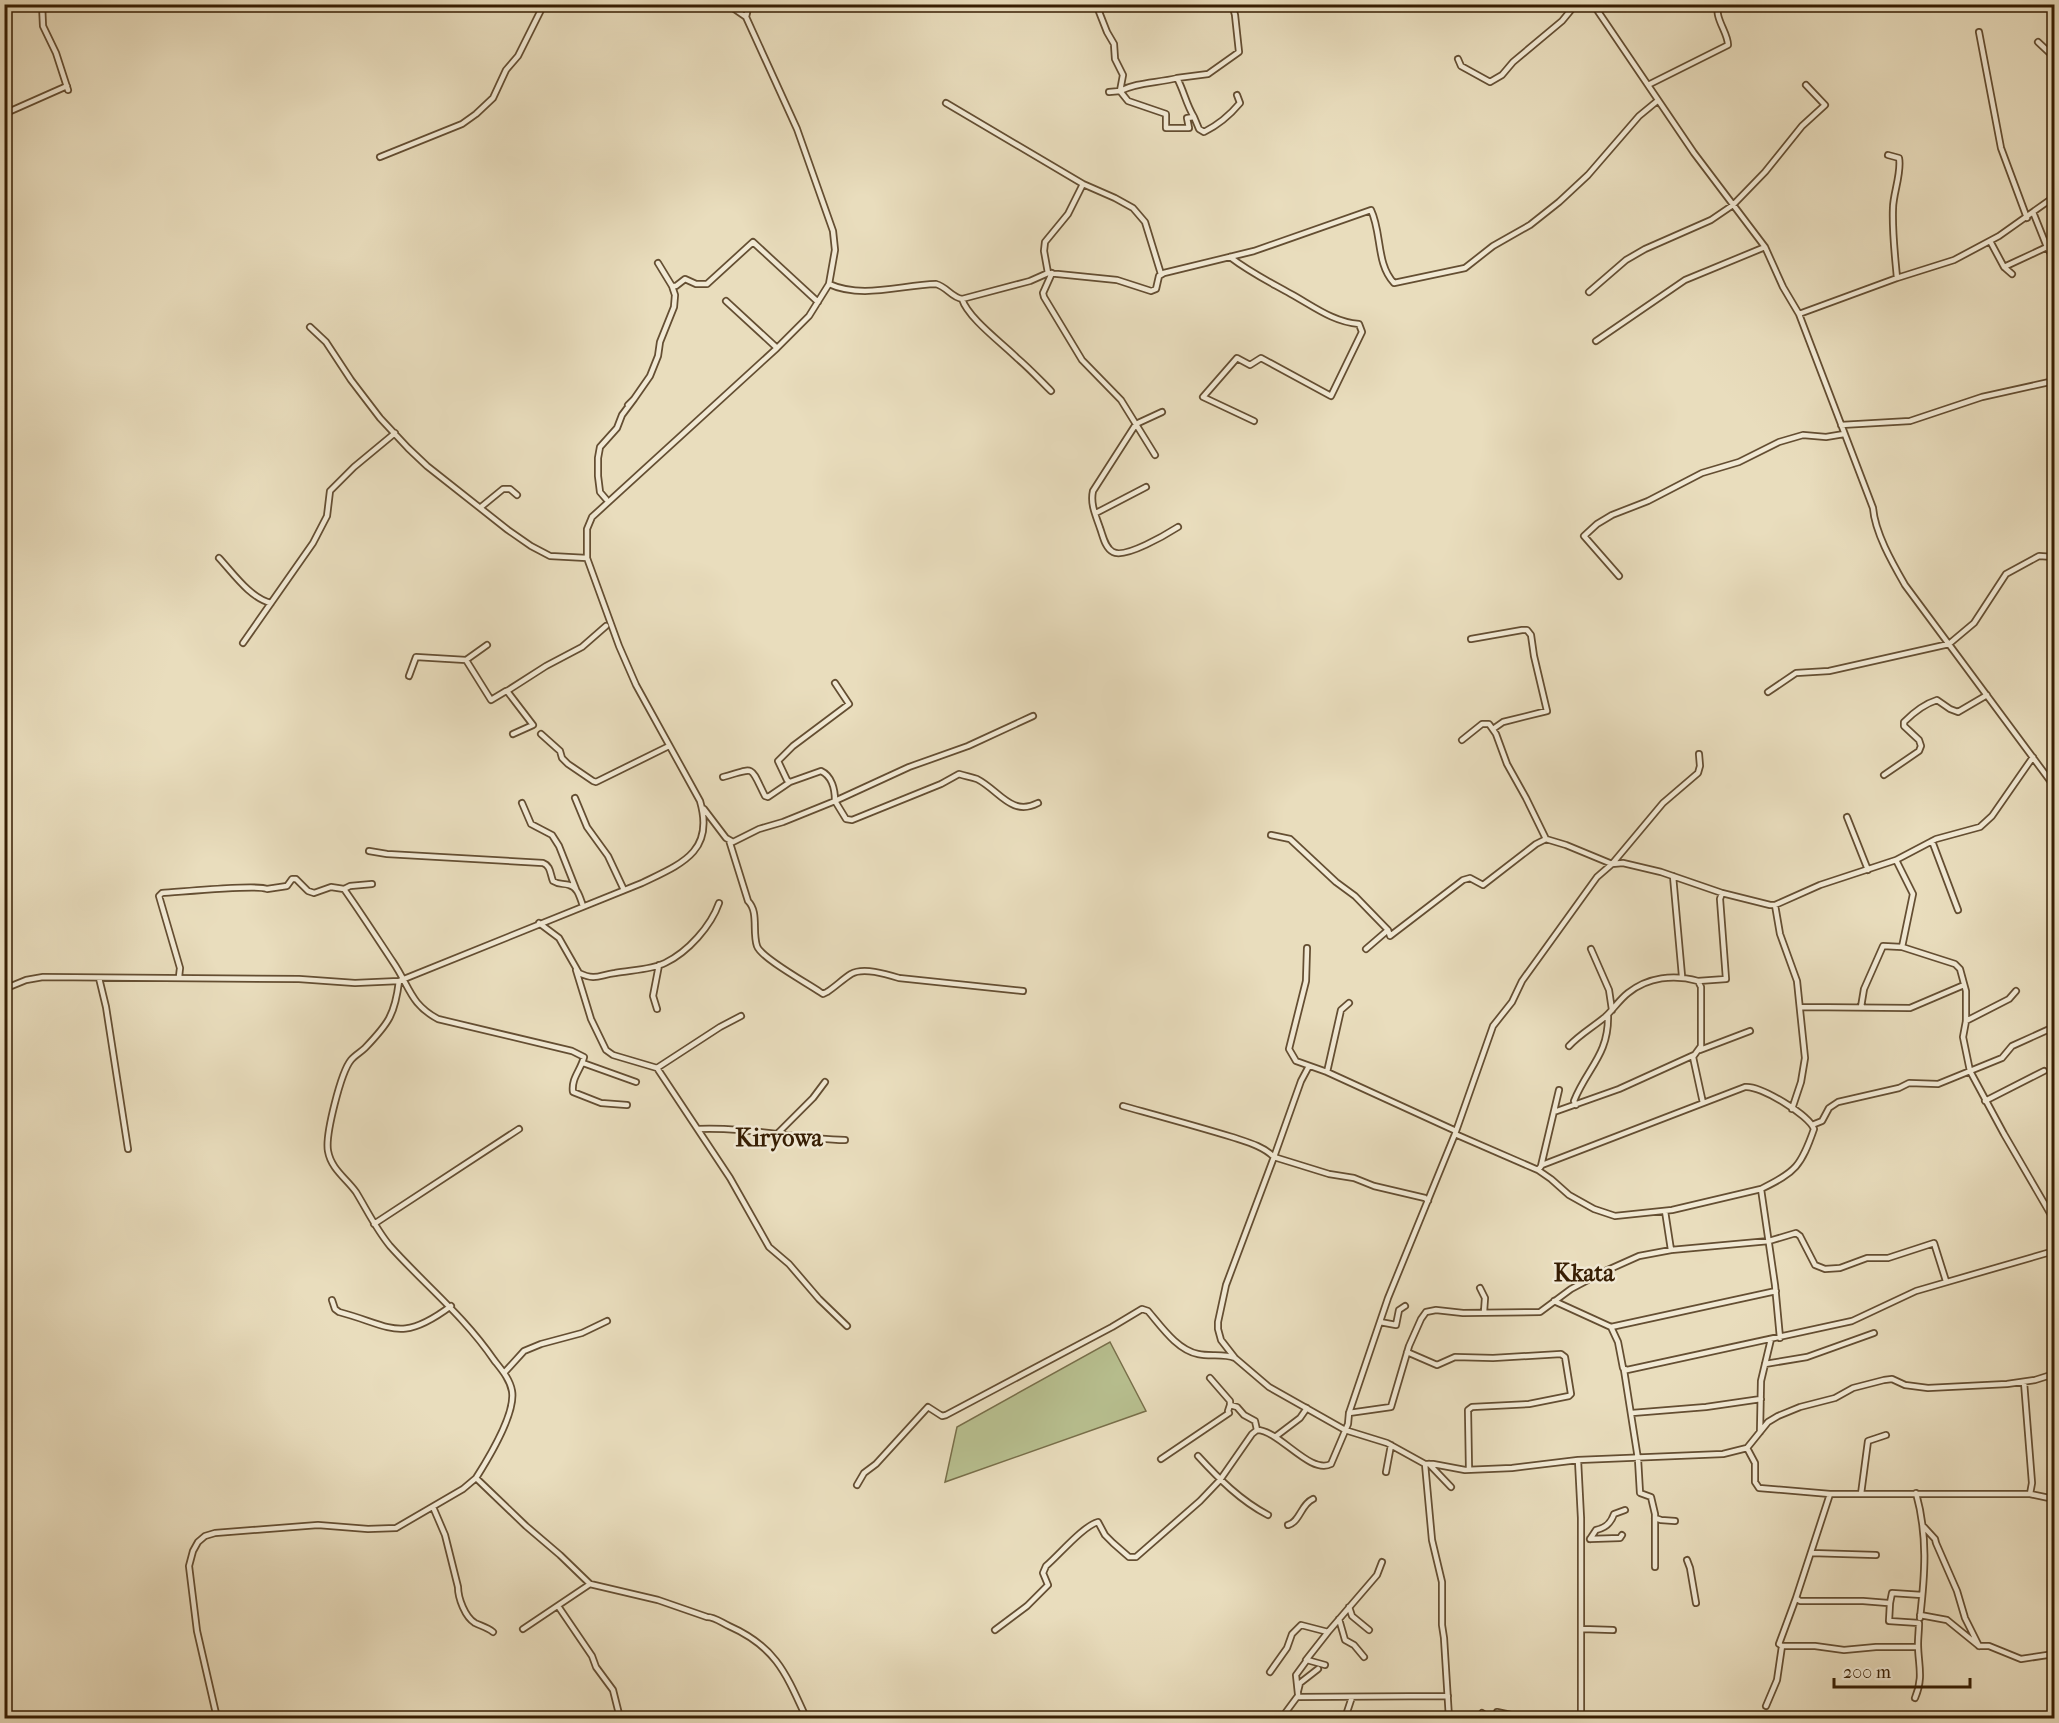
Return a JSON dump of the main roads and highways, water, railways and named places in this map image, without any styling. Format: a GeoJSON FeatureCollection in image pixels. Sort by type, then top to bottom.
{"type":"FeatureCollection","features":[{"type":"Feature","properties":{"kind":"district","name":"Kiryowa"},"geometry":{"type":"Point","coordinates":[779,1138]}},
{"type":"Feature","properties":{"kind":"district","name":"Kkata"},"geometry":{"type":"Point","coordinates":[1584,1273]}}]}
